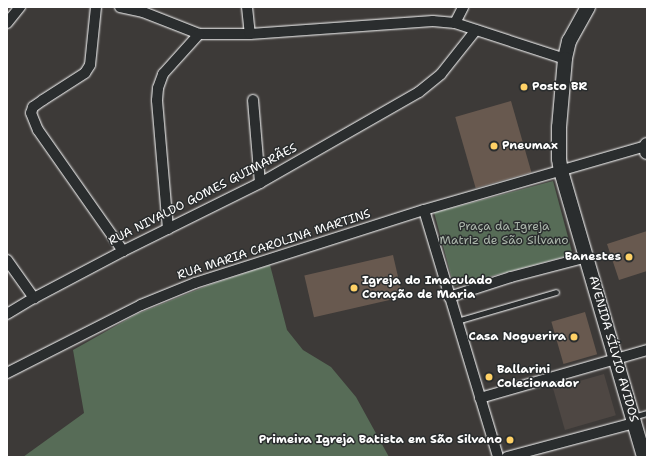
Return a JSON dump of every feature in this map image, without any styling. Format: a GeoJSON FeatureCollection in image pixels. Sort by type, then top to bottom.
{"type":"FeatureCollection","features":[{"type":"Feature","properties":{"kind":"main road","name":"AVENIDA SÍLVIO AVIDOS"},"geometry":{"type":"LineString","coordinates":[[588,7],[569,41],[565,58],[559,127],[561,171],[644,457]]}},
{"type":"Feature","properties":{"kind":"street"},"geometry":{"type":"LineString","coordinates":[[7,23],[20,7]]}},
{"type":"Feature","properties":{"kind":"street"},"geometry":{"type":"LineString","coordinates":[[96,7],[90,65],[85,73],[33,107],[31,113],[38,130],[123,251]]}},
{"type":"Feature","properties":{"kind":"street"},"geometry":{"type":"LineString","coordinates":[[120,7],[143,9],[200,34],[250,34],[433,21],[454,23],[565,58]]}},
{"type":"Feature","properties":{"kind":"street"},"geometry":{"type":"LineString","coordinates":[[247,7],[250,34]]}},
{"type":"Feature","properties":{"kind":"street"},"geometry":{"type":"LineString","coordinates":[[454,23],[463,7]]}},
{"type":"Feature","properties":{"kind":"street","name":"RUA NIVALDO GOMES GUIMARÃES"},"geometry":{"type":"LineString","coordinates":[[7,314],[123,251],[260,184],[419,92],[441,74],[476,30]]}},
{"type":"Feature","properties":{"kind":"street"},"geometry":{"type":"LineString","coordinates":[[168,229],[157,100],[158,88],[163,74],[200,34]]}},
{"type":"Feature","properties":{"kind":"street"},"geometry":{"type":"LineString","coordinates":[[253,100],[260,184]]}},
{"type":"Feature","properties":{"kind":"street"},"geometry":{"type":"LineString","coordinates":[[561,171],[647,148]]}},
{"type":"Feature","properties":{"kind":"street","name":"RUA MARIA CAROLINA MARTINS"},"geometry":{"type":"LineString","coordinates":[[7,373],[141,305],[195,284],[424,210],[561,171]]}},
{"type":"Feature","properties":{"kind":"street"},"geometry":{"type":"LineString","coordinates":[[424,210],[456,321],[498,457]]}},
{"type":"Feature","properties":{"kind":"street"},"geometry":{"type":"LineString","coordinates":[[449,297],[511,277],[587,257]]}},
{"type":"Feature","properties":{"kind":"street"},"geometry":{"type":"LineString","coordinates":[[7,260],[34,298]]}},
{"type":"Feature","properties":{"kind":"street"},"geometry":{"type":"LineString","coordinates":[[480,398],[647,350]]}},
{"type":"Feature","properties":{"kind":"street"},"geometry":{"type":"LineString","coordinates":[[507,457],[633,420]]}},
{"type":"Feature","properties":{"kind":"lane"},"geometry":{"type":"LineString","coordinates":[[456,321],[556,292]]}},
{"type":"Feature","properties":{"kind":"lane"},"geometry":{"type":"LineString","coordinates":[[633,420],[647,413]]}},
{"type":"Feature","properties":{"kind":"shaded area"},"geometry":{"type":"Polygon","coordinates":[[[604,374],[616,415],[565,430],[553,389],[604,374]]]}},
{"type":"Feature","properties":{"kind":"green space","name":"Praça da Igreja Matriz de São Silvano"},"geometry":{"type":"Polygon","coordinates":[[[553,181],[573,254],[454,286],[434,213],[553,181]]]}},
{"type":"Feature","properties":{"kind":"green space"},"geometry":{"type":"Polygon","coordinates":[[[270,265],[287,330],[303,350],[331,367],[356,397],[389,457],[23,457],[84,413],[73,350],[137,314],[209,285],[270,265]]]}},
{"type":"Feature","properties":{"kind":"building","name":"Pneumax"},"geometry":{"type":"Polygon","coordinates":[[[511,101],[531,172],[476,188],[455,117],[511,101]]]}},
{"type":"Feature","properties":{"kind":"building","name":"Banestes"},"geometry":{"type":"Polygon","coordinates":[[[647,231],[647,271],[619,280],[607,244],[647,231]]]}},
{"type":"Feature","properties":{"kind":"building","name":"Igreja do Imaculado Coração de Maria"},"geometry":{"type":"Polygon","coordinates":[[[393,255],[403,297],[314,317],[304,275],[393,255]]]}},
{"type":"Feature","properties":{"kind":"building","name":"Casa Noguerira"},"geometry":{"type":"Polygon","coordinates":[[[585,312],[597,354],[563,364],[551,322],[585,312]]]}},
{"type":"Feature","properties":{"kind":"place","name":"Posto BR"},"geometry":{"type":"Point","coordinates":[524,87]}},
{"type":"Feature","properties":{"kind":"place","name":"Pneumax"},"geometry":{"type":"Point","coordinates":[494,146]}},
{"type":"Feature","properties":{"kind":"place","name":"Banestes"},"geometry":{"type":"Point","coordinates":[629,257]}},
{"type":"Feature","properties":{"kind":"place","name":"Igreja do Imaculado Coração de Maria"},"geometry":{"type":"Point","coordinates":[354,288]}},
{"type":"Feature","properties":{"kind":"place","name":"Casa Noguerira"},"geometry":{"type":"Point","coordinates":[574,337]}},
{"type":"Feature","properties":{"kind":"place","name":"Ballarini Colecionador"},"geometry":{"type":"Point","coordinates":[489,377]}},
{"type":"Feature","properties":{"kind":"place","name":"Primeira Igreja Batista em São Silvano"},"geometry":{"type":"Point","coordinates":[510,440]}}]}
